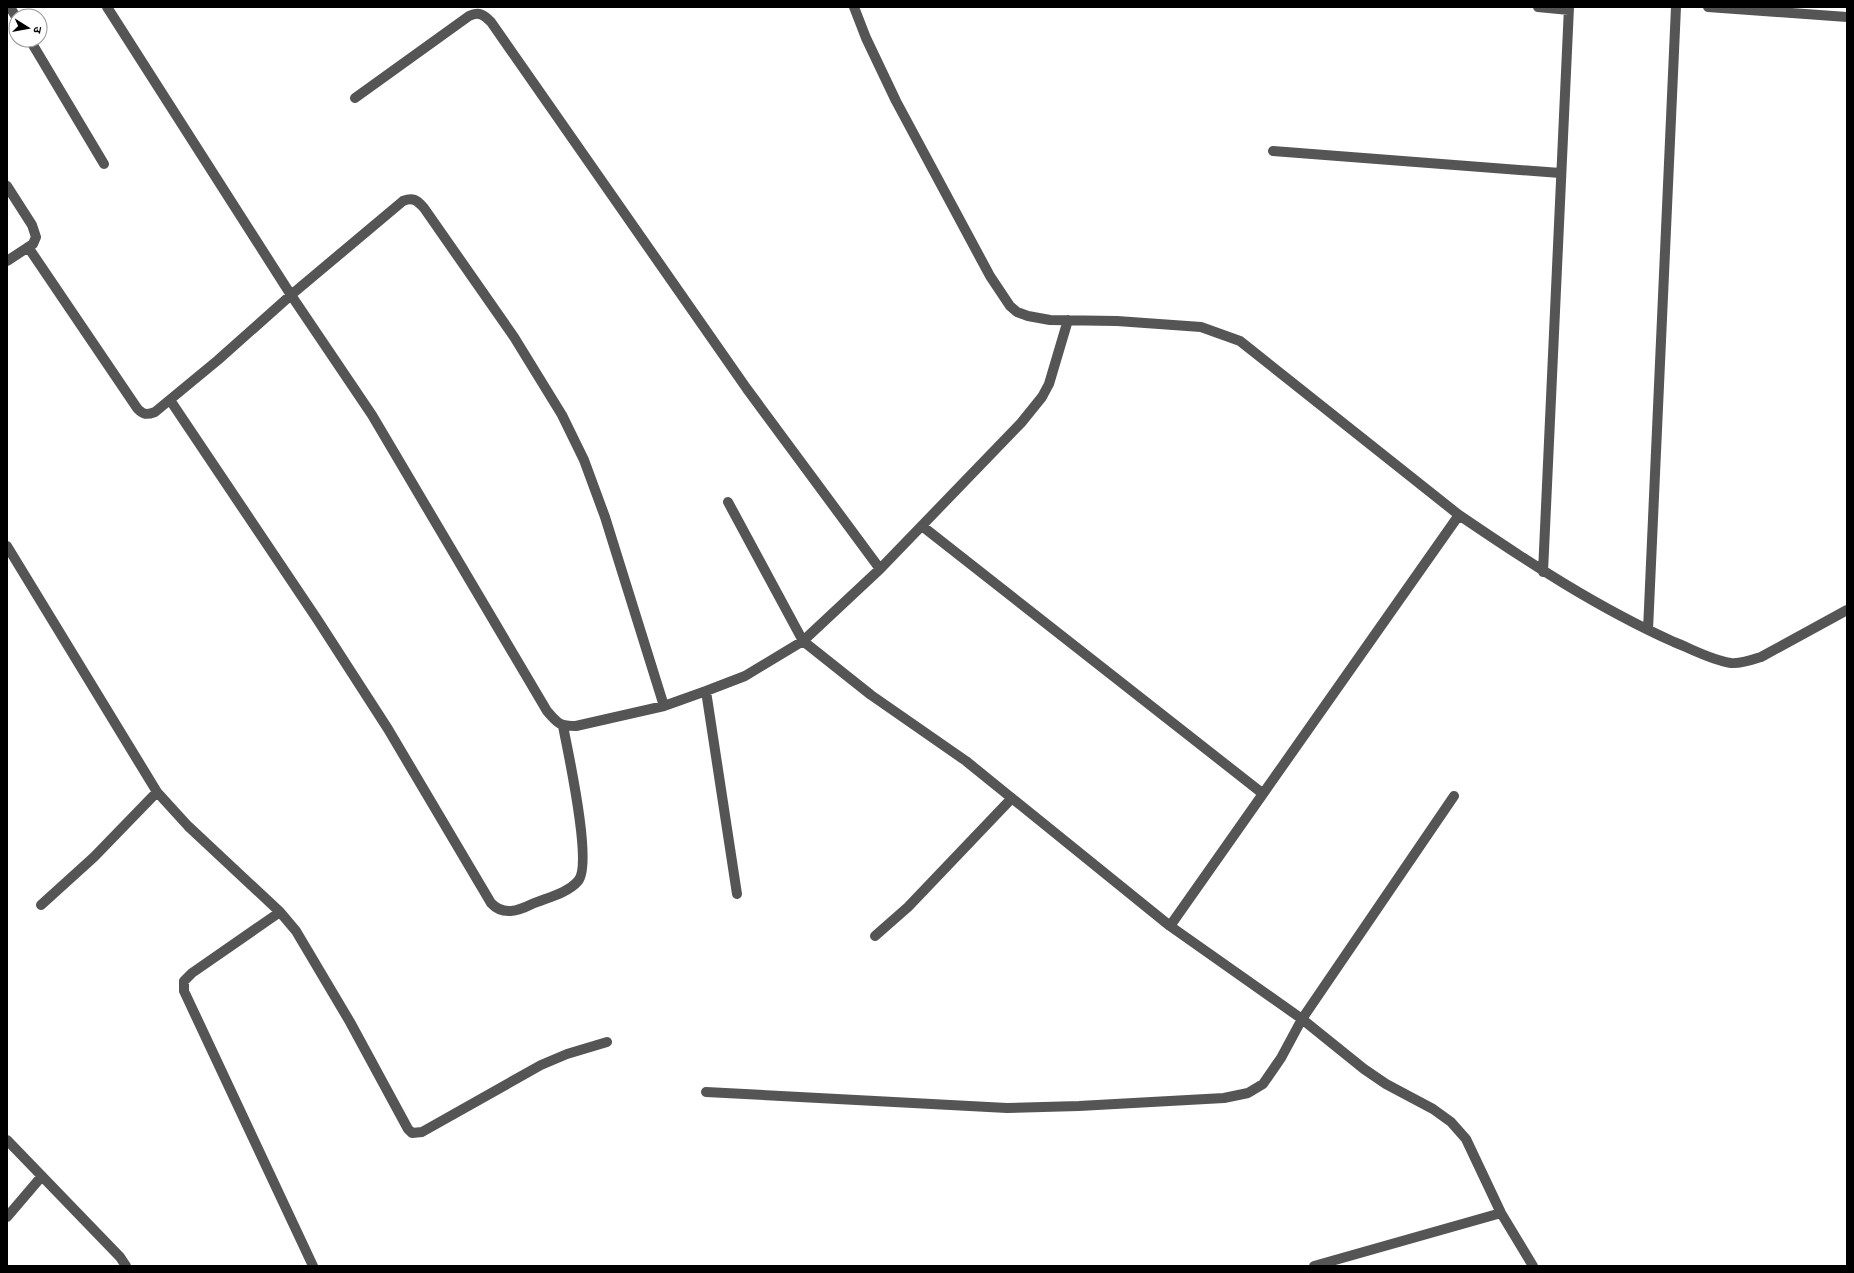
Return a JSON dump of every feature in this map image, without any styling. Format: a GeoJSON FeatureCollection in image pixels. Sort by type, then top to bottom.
{"type":"FeatureCollection","features":[{"type":"Feature","properties":{"kind":"street"},"geometry":{"type":"LineString","coordinates":[[107,7],[291,295],[372,415],[547,711],[556,722],[563,726],[576,726],[664,706],[745,676],[803,641],[880,569],[1021,423],[1042,397],[1049,384],[1068,320]]}},
{"type":"Feature","properties":{"kind":"street"},"geometry":{"type":"LineString","coordinates":[[854,7],[866,38],[896,101],[990,276],[1010,306],[1017,312],[1028,316],[1068,320],[1117,321],[1201,327],[1240,341],[1459,515],[1543,572],[1648,630],[1705,655],[1732,663],[1748,662],[1847,610]]}},
{"type":"Feature","properties":{"kind":"street"},"geometry":{"type":"LineString","coordinates":[[1538,7],[1569,8],[1560,173],[1543,572]]}},
{"type":"Feature","properties":{"kind":"street"},"geometry":{"type":"LineString","coordinates":[[1648,630],[1676,7]]}},
{"type":"Feature","properties":{"kind":"street"},"geometry":{"type":"LineString","coordinates":[[1708,7],[1847,18]]}},
{"type":"Feature","properties":{"kind":"street"},"geometry":{"type":"LineString","coordinates":[[355,98],[469,16],[475,13],[484,14],[751,394],[880,569]]}},
{"type":"Feature","properties":{"kind":"street"},"geometry":{"type":"LineString","coordinates":[[35,48],[104,164]]}},
{"type":"Feature","properties":{"kind":"street"},"geometry":{"type":"LineString","coordinates":[[1273,151],[1560,173]]}},
{"type":"Feature","properties":{"kind":"street"},"geometry":{"type":"LineString","coordinates":[[7,186],[35,232],[36,237],[33,244],[7,260]]}},
{"type":"Feature","properties":{"kind":"street"},"geometry":{"type":"LineString","coordinates":[[28,247],[137,408],[142,414],[147,415],[155,412],[218,360],[291,295],[403,201],[410,198],[416,200],[424,208],[514,337],[562,414],[584,460],[604,517],[664,706]]}},
{"type":"Feature","properties":{"kind":"street"},"geometry":{"type":"LineString","coordinates":[[170,400],[384,722],[460,853],[496,909],[505,912],[520,910],[569,888],[578,881],[583,873],[579,815],[563,726]]}},
{"type":"Feature","properties":{"kind":"street"},"geometry":{"type":"LineString","coordinates":[[728,502],[803,641],[871,695],[966,761],[1170,926],[1302,1019],[1369,1073],[1402,1094],[1433,1109],[1451,1122],[1466,1139],[1501,1213],[1533,1266]]}},
{"type":"Feature","properties":{"kind":"street"},"geometry":{"type":"LineString","coordinates":[[1170,926],[1262,792],[1428,561],[1459,515]]}},
{"type":"Feature","properties":{"kind":"street"},"geometry":{"type":"LineString","coordinates":[[922,526],[1262,792]]}},
{"type":"Feature","properties":{"kind":"street"},"geometry":{"type":"LineString","coordinates":[[7,546],[157,792],[198,836],[280,912],[305,944],[386,1085],[408,1129],[412,1133],[422,1132],[541,1065],[567,1054],[607,1042]]}},
{"type":"Feature","properties":{"kind":"street"},"geometry":{"type":"LineString","coordinates":[[706,691],[737,894]]}},
{"type":"Feature","properties":{"kind":"street"},"geometry":{"type":"LineString","coordinates":[[41,905],[94,857],[157,792]]}},
{"type":"Feature","properties":{"kind":"street"},"geometry":{"type":"LineString","coordinates":[[706,1092],[1007,1108],[1078,1106],[1224,1098],[1248,1093],[1263,1084],[1281,1058],[1302,1019],[1454,796]]}},
{"type":"Feature","properties":{"kind":"street"},"geometry":{"type":"LineString","coordinates":[[875,936],[908,907],[1012,798]]}},
{"type":"Feature","properties":{"kind":"street"},"geometry":{"type":"LineString","coordinates":[[280,912],[192,973],[184,981],[184,990],[313,1266]]}},
{"type":"Feature","properties":{"kind":"street"},"geometry":{"type":"LineString","coordinates":[[7,1140],[120,1257],[126,1266]]}},
{"type":"Feature","properties":{"kind":"street"},"geometry":{"type":"LineString","coordinates":[[7,1217],[42,1176]]}},
{"type":"Feature","properties":{"kind":"street"},"geometry":{"type":"LineString","coordinates":[[1314,1266],[1501,1213]]}}]}
